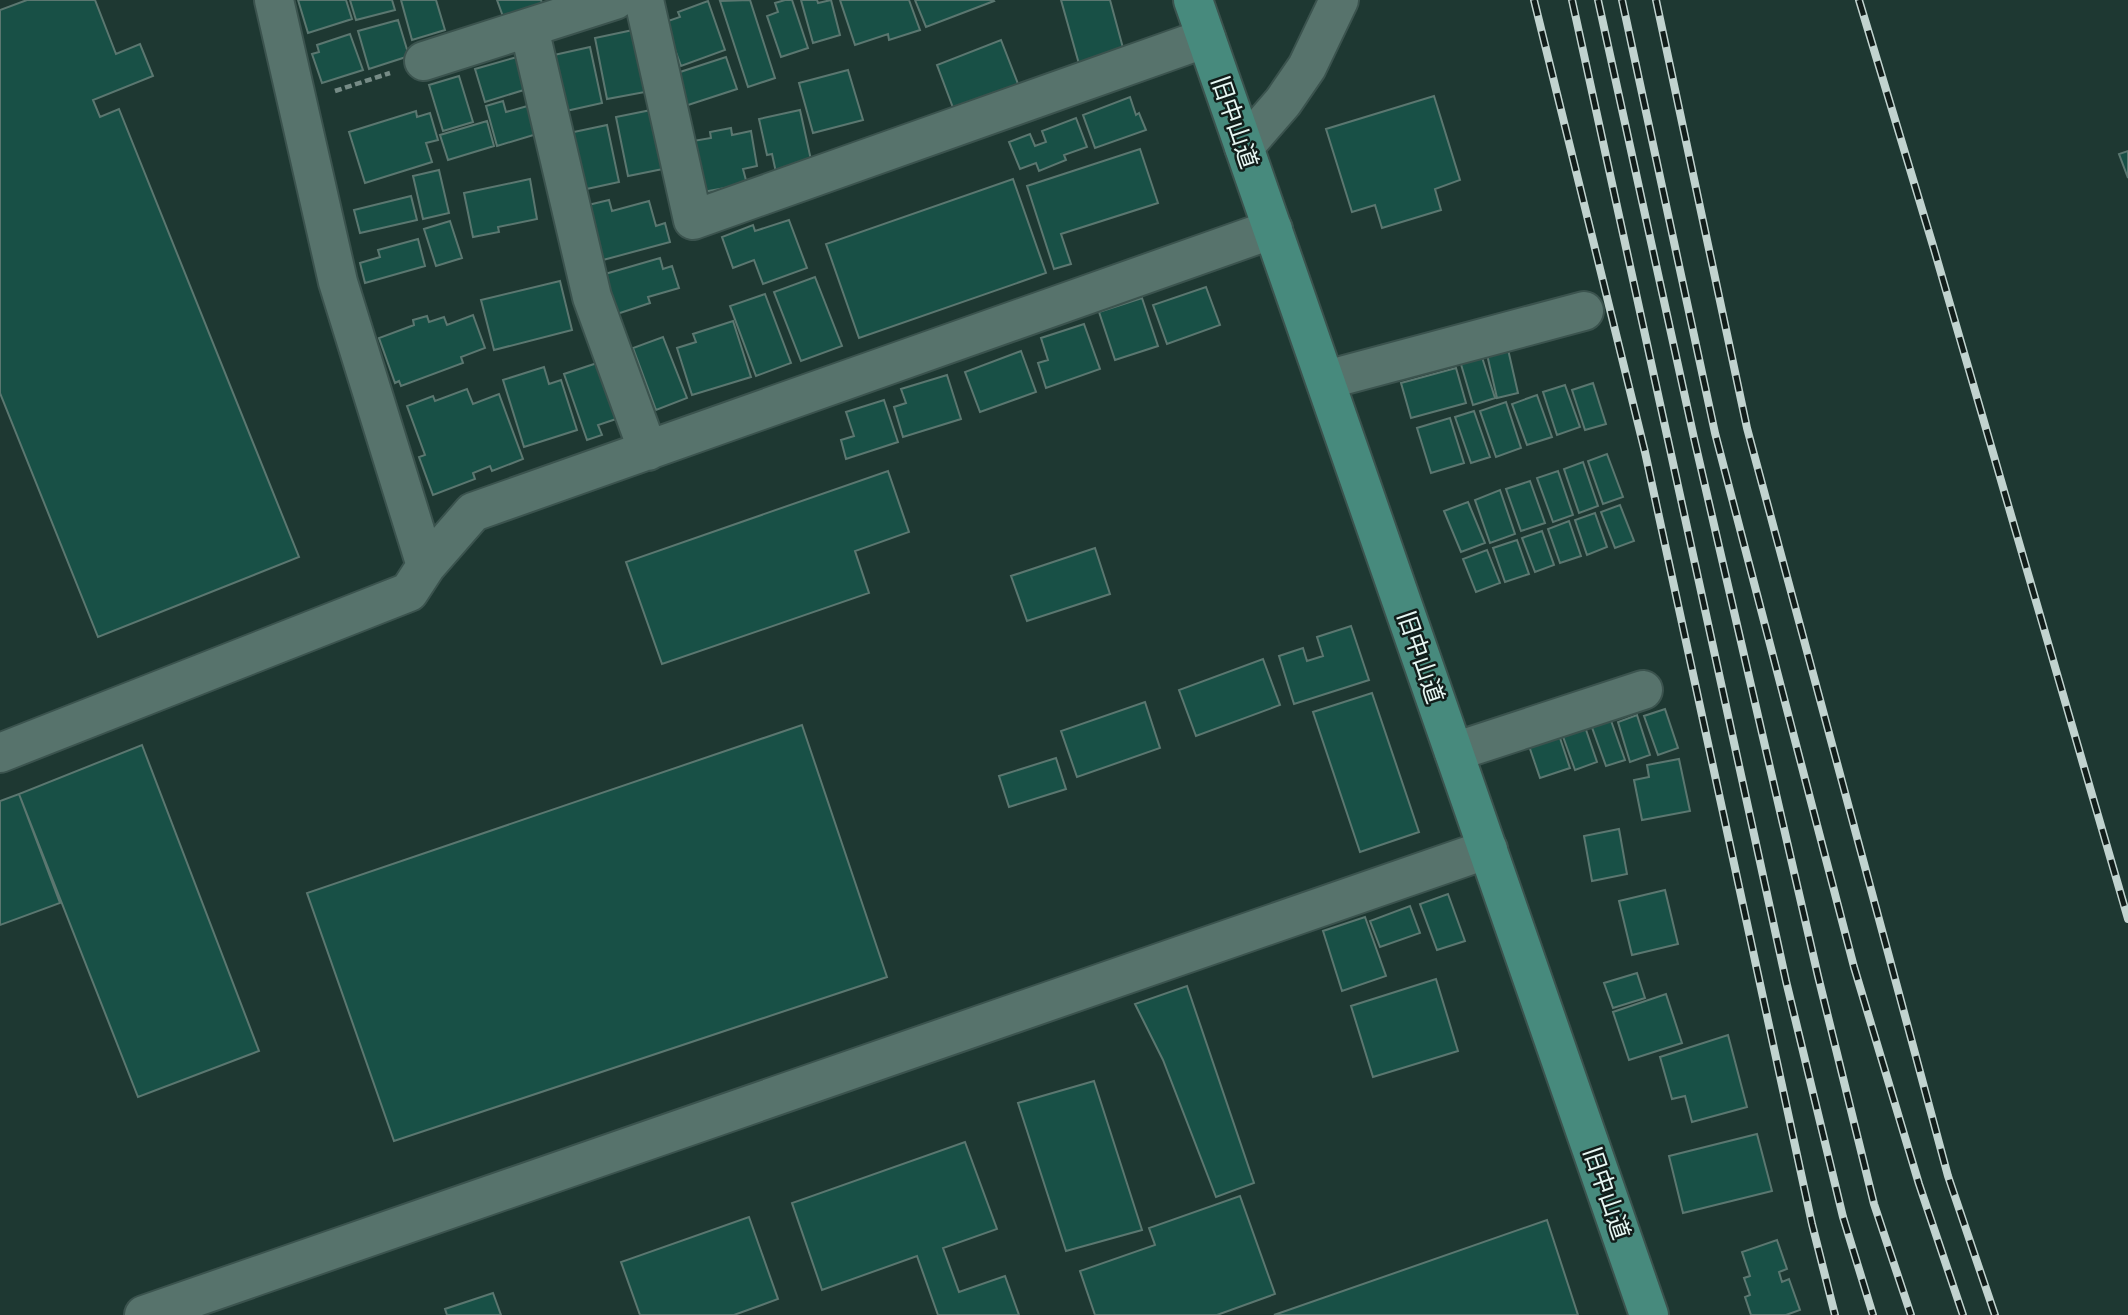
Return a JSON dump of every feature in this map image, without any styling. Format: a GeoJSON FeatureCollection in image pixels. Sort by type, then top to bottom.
{"type":"FeatureCollection","features":[{"type":"Feature","properties":{"kind":"main road","name":"旧中山道"},"geometry":{"type":"LineString","coordinates":[[1193,0],[1649,1315]]}},
{"type":"Feature","properties":{"kind":"street"},"geometry":{"type":"LineString","coordinates":[[274,0],[338,282],[426,566]]}},
{"type":"Feature","properties":{"kind":"street"},"geometry":{"type":"LineString","coordinates":[[424,61],[615,0]]}},
{"type":"Feature","properties":{"kind":"street"},"geometry":{"type":"LineString","coordinates":[[644,0],[692,220],[1206,38]]}},
{"type":"Feature","properties":{"kind":"street"},"geometry":{"type":"LineString","coordinates":[[1244,147],[1283,102],[1307,67],[1339,0]]}},
{"type":"Feature","properties":{"kind":"street"},"geometry":{"type":"LineString","coordinates":[[530,28],[592,297],[648,451]]}},
{"type":"Feature","properties":{"kind":"street"},"geometry":{"type":"LineString","coordinates":[[0,753],[409,592],[426,566],[473,512],[1273,229]]}},
{"type":"Feature","properties":{"kind":"street"},"geometry":{"type":"LineString","coordinates":[[1326,380],[1584,311]]}},
{"type":"Feature","properties":{"kind":"street"},"geometry":{"type":"LineString","coordinates":[[1454,752],[1643,690]]}},
{"type":"Feature","properties":{"kind":"street"},"geometry":{"type":"LineString","coordinates":[[144,1315],[1488,849]]}},
{"type":"Feature","properties":{"kind":"path"},"geometry":{"type":"LineString","coordinates":[[297,103],[424,61]]}},
{"type":"Feature","properties":{"kind":"building"},"geometry":{"type":"Polygon","coordinates":[[[27,0],[95,0],[116,54],[140,44],[153,76],[93,100],[100,117],[119,109],[299,557],[98,637],[0,393],[0,10],[27,0]]]}},
{"type":"Feature","properties":{"kind":"building"},"geometry":{"type":"Polygon","coordinates":[[[298,0],[346,0],[352,19],[308,33],[298,0]]]}},
{"type":"Feature","properties":{"kind":"building"},"geometry":{"type":"Polygon","coordinates":[[[350,0],[392,0],[395,10],[356,20],[350,0]]]}},
{"type":"Feature","properties":{"kind":"building"},"geometry":{"type":"Polygon","coordinates":[[[401,0],[436,0],[445,30],[412,40],[401,0]]]}},
{"type":"Feature","properties":{"kind":"building"},"geometry":{"type":"Polygon","coordinates":[[[497,0],[541,0],[544,8],[505,22],[497,0]]]}},
{"type":"Feature","properties":{"kind":"building"},"geometry":{"type":"Polygon","coordinates":[[[750,0],[775,78],[748,87],[720,1],[750,0]]]}},
{"type":"Feature","properties":{"kind":"building"},"geometry":{"type":"Polygon","coordinates":[[[792,0],[808,48],[781,57],[767,16],[778,12],[775,3],[792,0]]]}},
{"type":"Feature","properties":{"kind":"building"},"geometry":{"type":"Polygon","coordinates":[[[801,0],[817,0],[818,3],[831,0],[840,35],[813,43],[801,0]]]}},
{"type":"Feature","properties":{"kind":"building"},"geometry":{"type":"Polygon","coordinates":[[[840,0],[909,0],[920,30],[889,40],[888,34],[855,45],[840,0]]]}},
{"type":"Feature","properties":{"kind":"building"},"geometry":{"type":"Polygon","coordinates":[[[915,0],[993,0],[994,1],[926,27],[915,0]]]}},
{"type":"Feature","properties":{"kind":"building"},"geometry":{"type":"Polygon","coordinates":[[[1061,0],[1110,0],[1126,59],[1081,71],[1061,0]]]}},
{"type":"Feature","properties":{"kind":"building"},"geometry":{"type":"Polygon","coordinates":[[[708,1],[725,50],[681,66],[665,22],[680,17],[678,12],[708,1]]]}},
{"type":"Feature","properties":{"kind":"building"},"geometry":{"type":"Polygon","coordinates":[[[398,20],[409,56],[369,69],[358,31],[398,20]]]}},
{"type":"Feature","properties":{"kind":"building"},"geometry":{"type":"Polygon","coordinates":[[[633,30],[645,92],[607,99],[595,38],[633,30]]]}},
{"type":"Feature","properties":{"kind":"building"},"geometry":{"type":"Polygon","coordinates":[[[350,34],[363,70],[322,83],[312,54],[319,52],[317,45],[350,34]]]}},
{"type":"Feature","properties":{"kind":"building"},"geometry":{"type":"Polygon","coordinates":[[[1001,40],[1020,89],[955,113],[937,65],[1001,40]]]}},
{"type":"Feature","properties":{"kind":"building"},"geometry":{"type":"Polygon","coordinates":[[[590,47],[602,103],[566,111],[554,55],[590,47]]]}},
{"type":"Feature","properties":{"kind":"building"},"geometry":{"type":"Polygon","coordinates":[[[517,57],[527,89],[485,102],[475,69],[517,57]]]}},
{"type":"Feature","properties":{"kind":"building"},"geometry":{"type":"Polygon","coordinates":[[[726,57],[737,89],[685,106],[674,74],[726,57]]]}},
{"type":"Feature","properties":{"kind":"building"},"geometry":{"type":"Polygon","coordinates":[[[848,70],[863,120],[813,133],[799,83],[848,70]]]}},
{"type":"Feature","properties":{"kind":"building"},"geometry":{"type":"Polygon","coordinates":[[[459,76],[473,122],[443,131],[429,85],[459,76]]]}},
{"type":"Feature","properties":{"kind":"building"},"geometry":{"type":"Polygon","coordinates":[[[1434,96],[1460,180],[1435,189],[1441,210],[1382,228],[1375,205],[1352,212],[1326,129],[1434,96]]]}},
{"type":"Feature","properties":{"kind":"building"},"geometry":{"type":"Polygon","coordinates":[[[1130,97],[1136,115],[1139,113],[1146,130],[1095,148],[1083,115],[1130,97]]]}},
{"type":"Feature","properties":{"kind":"building"},"geometry":{"type":"Polygon","coordinates":[[[503,101],[506,112],[531,105],[540,133],[497,146],[486,106],[503,101]]]}},
{"type":"Feature","properties":{"kind":"building"},"geometry":{"type":"Polygon","coordinates":[[[651,110],[663,169],[628,176],[616,117],[651,110]]]}},
{"type":"Feature","properties":{"kind":"building"},"geometry":{"type":"Polygon","coordinates":[[[800,110],[813,169],[777,177],[772,154],[767,155],[759,119],[800,110]]]}},
{"type":"Feature","properties":{"kind":"building"},"geometry":{"type":"Polygon","coordinates":[[[416,111],[417,117],[430,113],[438,140],[426,143],[432,162],[365,183],[349,132],[416,111]]]}},
{"type":"Feature","properties":{"kind":"building"},"geometry":{"type":"Polygon","coordinates":[[[1076,118],[1087,147],[1064,155],[1066,160],[1039,171],[1036,163],[1020,169],[1009,142],[1030,134],[1035,146],[1046,142],[1042,131],[1076,118]]]}},
{"type":"Feature","properties":{"kind":"building"},"geometry":{"type":"Polygon","coordinates":[[[487,121],[494,146],[448,160],[440,135],[487,121]]]}},
{"type":"Feature","properties":{"kind":"building"},"geometry":{"type":"Polygon","coordinates":[[[607,125],[619,182],[582,190],[569,133],[607,125]]]}},
{"type":"Feature","properties":{"kind":"building"},"geometry":{"type":"Polygon","coordinates":[[[731,128],[732,135],[751,131],[757,166],[743,169],[747,184],[703,192],[693,141],[711,138],[710,132],[731,128]]]}},
{"type":"Feature","properties":{"kind":"building"},"geometry":{"type":"Polygon","coordinates":[[[1140,149],[1158,203],[1061,234],[1071,264],[1054,269],[1027,186],[1140,149]]]}},
{"type":"Feature","properties":{"kind":"building"},"geometry":{"type":"Polygon","coordinates":[[[2128,151],[2128,178],[2119,154],[2128,151]]]}},
{"type":"Feature","properties":{"kind":"building"},"geometry":{"type":"Polygon","coordinates":[[[439,170],[449,213],[423,219],[413,176],[439,170]]]}},
{"type":"Feature","properties":{"kind":"building"},"geometry":{"type":"Polygon","coordinates":[[[530,179],[537,219],[498,227],[499,232],[473,237],[464,193],[530,179]]]}},
{"type":"Feature","properties":{"kind":"building"},"geometry":{"type":"Polygon","coordinates":[[[1013,179],[1046,273],[859,338],[826,244],[1013,179]]]}},
{"type":"Feature","properties":{"kind":"building"},"geometry":{"type":"Polygon","coordinates":[[[411,196],[417,220],[360,233],[354,210],[411,196]]]}},
{"type":"Feature","properties":{"kind":"building"},"geometry":{"type":"Polygon","coordinates":[[[609,200],[612,211],[649,201],[656,226],[665,223],[670,242],[603,260],[588,205],[609,200]]]}},
{"type":"Feature","properties":{"kind":"building"},"geometry":{"type":"Polygon","coordinates":[[[789,220],[807,268],[763,284],[754,260],[733,268],[722,237],[753,225],[755,231],[789,220]]]}},
{"type":"Feature","properties":{"kind":"building"},"geometry":{"type":"Polygon","coordinates":[[[450,221],[462,258],[436,266],[424,229],[450,221]]]}},
{"type":"Feature","properties":{"kind":"building"},"geometry":{"type":"Polygon","coordinates":[[[418,239],[425,266],[365,283],[360,263],[380,257],[378,250],[418,239]]]}},
{"type":"Feature","properties":{"kind":"building"},"geometry":{"type":"Polygon","coordinates":[[[660,258],[663,269],[672,266],[679,288],[648,297],[650,303],[617,314],[605,274],[660,258]]]}},
{"type":"Feature","properties":{"kind":"building"},"geometry":{"type":"Polygon","coordinates":[[[815,277],[842,346],[801,361],[774,292],[815,277]]]}},
{"type":"Feature","properties":{"kind":"building"},"geometry":{"type":"Polygon","coordinates":[[[560,281],[572,330],[494,350],[481,300],[560,281]]]}},
{"type":"Feature","properties":{"kind":"building"},"geometry":{"type":"Polygon","coordinates":[[[1206,287],[1220,325],[1167,344],[1153,305],[1206,287]]]}},
{"type":"Feature","properties":{"kind":"building"},"geometry":{"type":"Polygon","coordinates":[[[765,294],[791,363],[756,376],[730,306],[765,294]]]}},
{"type":"Feature","properties":{"kind":"building"},"geometry":{"type":"Polygon","coordinates":[[[1142,298],[1158,346],[1115,360],[1099,312],[1142,298]]]}},
{"type":"Feature","properties":{"kind":"building"},"geometry":{"type":"Polygon","coordinates":[[[473,315],[485,348],[461,357],[463,363],[401,386],[399,381],[395,383],[379,338],[414,325],[413,320],[427,316],[429,322],[444,317],[447,325],[473,315]]]}},
{"type":"Feature","properties":{"kind":"building"},"geometry":{"type":"Polygon","coordinates":[[[733,321],[751,377],[692,395],[677,348],[696,342],[693,334],[733,321]]]}},
{"type":"Feature","properties":{"kind":"building"},"geometry":{"type":"Polygon","coordinates":[[[1084,324],[1100,369],[1046,388],[1038,363],[1048,360],[1041,338],[1084,324]]]}},
{"type":"Feature","properties":{"kind":"building"},"geometry":{"type":"Polygon","coordinates":[[[663,337],[687,398],[656,410],[633,348],[663,337]]]}},
{"type":"Feature","properties":{"kind":"building"},"geometry":{"type":"Polygon","coordinates":[[[1507,345],[1518,393],[1497,398],[1486,350],[1507,345]]]}},
{"type":"Feature","properties":{"kind":"building"},"geometry":{"type":"Polygon","coordinates":[[[1021,351],[1036,392],[980,412],[965,372],[1021,351]]]}},
{"type":"Feature","properties":{"kind":"building"},"geometry":{"type":"Polygon","coordinates":[[[1481,354],[1495,398],[1473,405],[1460,361],[1481,354]]]}},
{"type":"Feature","properties":{"kind":"building"},"geometry":{"type":"Polygon","coordinates":[[[600,362],[619,418],[598,425],[602,435],[587,440],[564,374],[600,362]]]}},
{"type":"Feature","properties":{"kind":"building"},"geometry":{"type":"Polygon","coordinates":[[[544,367],[549,384],[561,380],[577,430],[524,447],[503,380],[544,367]]]}},
{"type":"Feature","properties":{"kind":"building"},"geometry":{"type":"Polygon","coordinates":[[[1456,368],[1466,403],[1411,418],[1401,383],[1456,368]]]}},
{"type":"Feature","properties":{"kind":"building"},"geometry":{"type":"Polygon","coordinates":[[[947,375],[961,419],[903,437],[894,407],[906,403],[901,389],[947,375]]]}},
{"type":"Feature","properties":{"kind":"building"},"geometry":{"type":"Polygon","coordinates":[[[1593,383],[1606,424],[1585,430],[1572,390],[1593,383]]]}},
{"type":"Feature","properties":{"kind":"building"},"geometry":{"type":"Polygon","coordinates":[[[1565,385],[1580,427],[1557,435],[1543,392],[1565,385]]]}},
{"type":"Feature","properties":{"kind":"building"},"geometry":{"type":"Polygon","coordinates":[[[467,389],[473,404],[499,394],[523,459],[492,471],[490,466],[473,473],[475,479],[433,495],[419,457],[425,455],[407,406],[433,396],[435,401],[467,389]]]}},
{"type":"Feature","properties":{"kind":"building"},"geometry":{"type":"Polygon","coordinates":[[[1537,395],[1552,437],[1527,445],[1512,404],[1537,395]]]}},
{"type":"Feature","properties":{"kind":"building"},"geometry":{"type":"Polygon","coordinates":[[[884,400],[898,442],[846,459],[841,440],[854,436],[846,412],[884,400]]]}},
{"type":"Feature","properties":{"kind":"building"},"geometry":{"type":"Polygon","coordinates":[[[1506,402],[1521,448],[1496,457],[1480,411],[1506,402]]]}},
{"type":"Feature","properties":{"kind":"building"},"geometry":{"type":"Polygon","coordinates":[[[1474,411],[1490,457],[1471,463],[1455,417],[1474,411]]]}},
{"type":"Feature","properties":{"kind":"building"},"geometry":{"type":"Polygon","coordinates":[[[1450,418],[1464,463],[1431,473],[1417,428],[1450,418]]]}},
{"type":"Feature","properties":{"kind":"building"},"geometry":{"type":"Polygon","coordinates":[[[1607,454],[1623,497],[1603,504],[1588,461],[1607,454]]]}},
{"type":"Feature","properties":{"kind":"building"},"geometry":{"type":"Polygon","coordinates":[[[1583,462],[1598,506],[1579,513],[1564,469],[1583,462]]]}},
{"type":"Feature","properties":{"kind":"building"},"geometry":{"type":"Polygon","coordinates":[[[888,471],[909,532],[855,551],[869,593],[662,664],[626,562],[888,471]]]}},
{"type":"Feature","properties":{"kind":"building"},"geometry":{"type":"Polygon","coordinates":[[[1558,471],[1573,515],[1553,522],[1537,478],[1558,471]]]}},
{"type":"Feature","properties":{"kind":"building"},"geometry":{"type":"Polygon","coordinates":[[[1530,481],[1545,523],[1521,531],[1506,489],[1530,481]]]}},
{"type":"Feature","properties":{"kind":"building"},"geometry":{"type":"Polygon","coordinates":[[[1500,490],[1515,534],[1490,543],[1475,500],[1500,490]]]}},
{"type":"Feature","properties":{"kind":"building"},"geometry":{"type":"Polygon","coordinates":[[[1468,502],[1485,543],[1461,552],[1444,511],[1468,502]]]}},
{"type":"Feature","properties":{"kind":"building"},"geometry":{"type":"Polygon","coordinates":[[[1620,505],[1634,541],[1615,548],[1601,512],[1620,505]]]}},
{"type":"Feature","properties":{"kind":"building"},"geometry":{"type":"Polygon","coordinates":[[[1595,513],[1607,547],[1587,555],[1575,520],[1595,513]]]}},
{"type":"Feature","properties":{"kind":"building"},"geometry":{"type":"Polygon","coordinates":[[[1569,521],[1581,556],[1560,563],[1548,529],[1569,521]]]}},
{"type":"Feature","properties":{"kind":"building"},"geometry":{"type":"Polygon","coordinates":[[[1542,531],[1554,565],[1535,572],[1522,538],[1542,531]]]}},
{"type":"Feature","properties":{"kind":"building"},"geometry":{"type":"Polygon","coordinates":[[[1517,540],[1529,574],[1505,582],[1493,548],[1517,540]]]}},
{"type":"Feature","properties":{"kind":"building"},"geometry":{"type":"Polygon","coordinates":[[[1095,548],[1110,594],[1027,621],[1011,576],[1095,548]]]}},
{"type":"Feature","properties":{"kind":"building"},"geometry":{"type":"Polygon","coordinates":[[[1487,550],[1500,583],[1476,592],[1463,559],[1487,550]]]}},
{"type":"Feature","properties":{"kind":"building"},"geometry":{"type":"Polygon","coordinates":[[[1351,626],[1369,680],[1294,704],[1279,656],[1303,648],[1307,661],[1323,656],[1317,637],[1351,626]]]}},
{"type":"Feature","properties":{"kind":"building"},"geometry":{"type":"Polygon","coordinates":[[[1263,659],[1280,705],[1196,736],[1179,690],[1263,659]]]}},
{"type":"Feature","properties":{"kind":"building"},"geometry":{"type":"Polygon","coordinates":[[[1372,693],[1419,832],[1360,852],[1313,712],[1372,693]]]}},
{"type":"Feature","properties":{"kind":"building"},"geometry":{"type":"Polygon","coordinates":[[[1145,702],[1160,748],[1077,777],[1061,731],[1145,702]]]}},
{"type":"Feature","properties":{"kind":"building"},"geometry":{"type":"Polygon","coordinates":[[[1665,709],[1678,748],[1658,755],[1644,716],[1665,709]]]}},
{"type":"Feature","properties":{"kind":"building"},"geometry":{"type":"Polygon","coordinates":[[[1609,715],[1625,760],[1606,766],[1590,722],[1609,715]]]}},
{"type":"Feature","properties":{"kind":"building"},"geometry":{"type":"Polygon","coordinates":[[[1637,715],[1650,755],[1630,762],[1618,722],[1637,715]]]}},
{"type":"Feature","properties":{"kind":"building"},"geometry":{"type":"Polygon","coordinates":[[[1584,724],[1597,762],[1575,770],[1561,731],[1584,724]]]}},
{"type":"Feature","properties":{"kind":"building"},"geometry":{"type":"Polygon","coordinates":[[[802,725],[887,977],[394,1141],[307,893],[802,725]]]}},
{"type":"Feature","properties":{"kind":"building"},"geometry":{"type":"Polygon","coordinates":[[[1558,732],[1570,768],[1540,778],[1528,743],[1558,732]]]}},
{"type":"Feature","properties":{"kind":"building"},"geometry":{"type":"Polygon","coordinates":[[[142,745],[259,1051],[138,1097],[19,794],[142,745]]]}},
{"type":"Feature","properties":{"kind":"building"},"geometry":{"type":"Polygon","coordinates":[[[1056,758],[1066,789],[1009,807],[999,776],[1056,758]]]}},
{"type":"Feature","properties":{"kind":"building"},"geometry":{"type":"Polygon","coordinates":[[[1679,759],[1690,811],[1642,820],[1634,780],[1649,777],[1647,765],[1679,759]]]}},
{"type":"Feature","properties":{"kind":"building"},"geometry":{"type":"Polygon","coordinates":[[[19,794],[60,903],[0,925],[0,801],[19,794]]]}},
{"type":"Feature","properties":{"kind":"building"},"geometry":{"type":"Polygon","coordinates":[[[1619,829],[1627,874],[1592,881],[1584,836],[1619,829]]]}},
{"type":"Feature","properties":{"kind":"building"},"geometry":{"type":"Polygon","coordinates":[[[1665,890],[1678,944],[1632,955],[1619,901],[1665,890]]]}},
{"type":"Feature","properties":{"kind":"building"},"geometry":{"type":"Polygon","coordinates":[[[1448,894],[1465,941],[1437,950],[1420,904],[1448,894]]]}},
{"type":"Feature","properties":{"kind":"building"},"geometry":{"type":"Polygon","coordinates":[[[1410,906],[1420,933],[1380,947],[1370,921],[1410,906]]]}},
{"type":"Feature","properties":{"kind":"building"},"geometry":{"type":"Polygon","coordinates":[[[1365,917],[1386,976],[1342,991],[1323,931],[1365,917]]]}},
{"type":"Feature","properties":{"kind":"building"},"geometry":{"type":"Polygon","coordinates":[[[1637,973],[1645,998],[1613,1008],[1604,983],[1637,973]]]}},
{"type":"Feature","properties":{"kind":"building"},"geometry":{"type":"Polygon","coordinates":[[[1436,979],[1458,1051],[1373,1077],[1351,1006],[1436,979]]]}},
{"type":"Feature","properties":{"kind":"building"},"geometry":{"type":"Polygon","coordinates":[[[1187,986],[1254,1183],[1216,1197],[1163,1060],[1135,1004],[1187,986]]]}},
{"type":"Feature","properties":{"kind":"building"},"geometry":{"type":"Polygon","coordinates":[[[1666,994],[1682,1043],[1629,1060],[1613,1012],[1666,994]]]}},
{"type":"Feature","properties":{"kind":"building"},"geometry":{"type":"Polygon","coordinates":[[[1728,1035],[1747,1107],[1692,1122],[1685,1096],[1672,1099],[1660,1057],[1728,1035]]]}},
{"type":"Feature","properties":{"kind":"building"},"geometry":{"type":"Polygon","coordinates":[[[1094,1081],[1142,1230],[1066,1251],[1018,1103],[1094,1081]]]}},
{"type":"Feature","properties":{"kind":"building"},"geometry":{"type":"Polygon","coordinates":[[[1757,1134],[1772,1191],[1683,1213],[1669,1156],[1757,1134]]]}},
{"type":"Feature","properties":{"kind":"building"},"geometry":{"type":"Polygon","coordinates":[[[965,1142],[997,1229],[943,1248],[959,1292],[1005,1276],[1019,1315],[938,1315],[917,1256],[822,1290],[792,1203],[965,1142]]]}},
{"type":"Feature","properties":{"kind":"building"},"geometry":{"type":"Polygon","coordinates":[[[1240,1196],[1275,1294],[1217,1315],[1095,1315],[1080,1271],[1155,1245],[1149,1228],[1240,1196]]]}},
{"type":"Feature","properties":{"kind":"building"},"geometry":{"type":"Polygon","coordinates":[[[749,1217],[778,1299],[734,1315],[640,1315],[621,1262],[749,1217]]]}},
{"type":"Feature","properties":{"kind":"building"},"geometry":{"type":"Polygon","coordinates":[[[1547,1220],[1578,1315],[1274,1315],[1547,1220]]]}},
{"type":"Feature","properties":{"kind":"building"},"geometry":{"type":"Polygon","coordinates":[[[1777,1240],[1787,1269],[1779,1272],[1782,1282],[1789,1279],[1800,1310],[1786,1315],[1751,1315],[1745,1297],[1750,1295],[1744,1278],[1750,1276],[1742,1252],[1777,1240]]]}},
{"type":"Feature","properties":{"kind":"building"},"geometry":{"type":"Polygon","coordinates":[[[493,1293],[501,1315],[447,1315],[445,1309],[493,1293]]]}},
{"type":"Feature","properties":{"kind":"railway"},"geometry":{"type":"LineString","coordinates":[[1534,0],[1645,452],[1812,1224],[1835,1315]]}},
{"type":"Feature","properties":{"kind":"railway"},"geometry":{"type":"LineString","coordinates":[[1572,0],[1786,981],[1843,1217],[1873,1315]]}},
{"type":"Feature","properties":{"kind":"railway"},"geometry":{"type":"LineString","coordinates":[[1598,0],[1694,438],[1818,976],[1874,1204],[1911,1315]]}},
{"type":"Feature","properties":{"kind":"railway"},"geometry":{"type":"LineString","coordinates":[[1622,0],[1715,433],[1854,967],[1919,1184],[1963,1315]]}},
{"type":"Feature","properties":{"kind":"railway"},"geometry":{"type":"LineString","coordinates":[[1656,0],[1747,428],[1948,1176],[1995,1315]]}},
{"type":"Feature","properties":{"kind":"railway"},"geometry":{"type":"LineString","coordinates":[[1859,0],[2128,919]]}}]}
